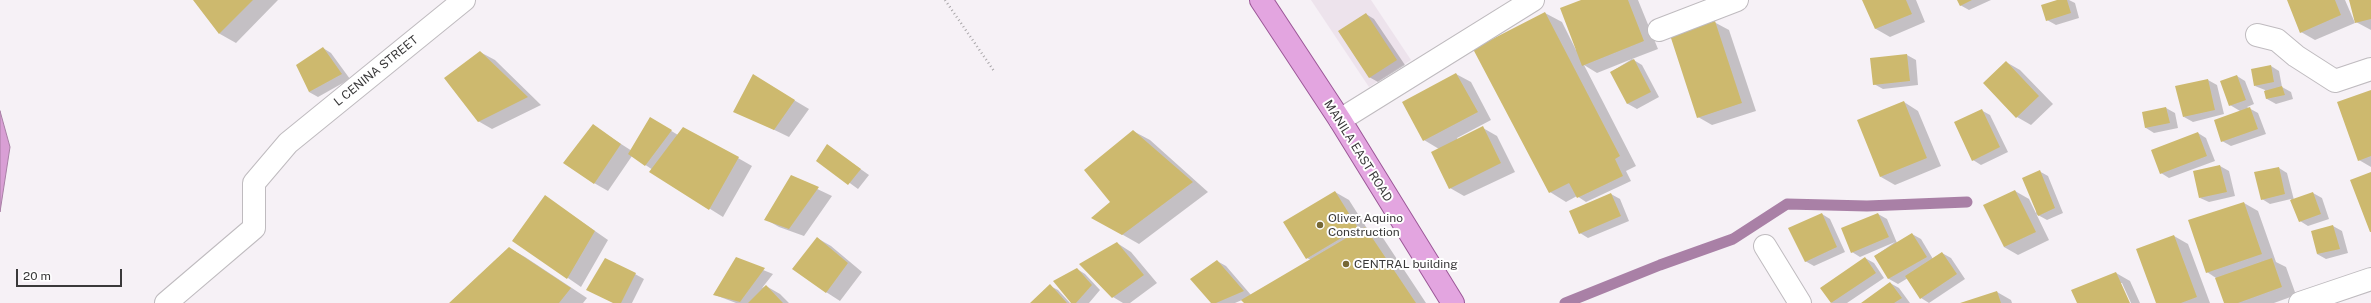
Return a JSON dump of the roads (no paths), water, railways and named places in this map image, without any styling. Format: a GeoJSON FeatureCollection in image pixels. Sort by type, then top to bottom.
{"type":"FeatureCollection","features":[{"type":"Feature","properties":{"kind":"main road","name":"MANILA EAST ROAD"},"geometry":{"type":"LineString","coordinates":[[1260,0],[1340,120],[1453,303]]}},
{"type":"Feature","properties":{"kind":"street","name":"L CENINA STREET"},"geometry":{"type":"LineString","coordinates":[[166,303],[254,228],[254,183],[288,143],[464,0]]}},
{"type":"Feature","properties":{"kind":"street"},"geometry":{"type":"LineString","coordinates":[[1340,120],[1533,0]]}},
{"type":"Feature","properties":{"kind":"street"},"geometry":{"type":"LineString","coordinates":[[1659,30],[1724,2]]}},
{"type":"Feature","properties":{"kind":"street"},"geometry":{"type":"LineString","coordinates":[[2257,35],[2277,40],[2296,56],[2335,81],[2371,69]]}},
{"type":"Feature","properties":{"kind":"street"},"geometry":{"type":"LineString","coordinates":[[1765,246],[1800,303]]}},
{"type":"Feature","properties":{"kind":"street"},"geometry":{"type":"LineString","coordinates":[[2300,303],[2371,279]]}},
{"type":"Feature","properties":{"kind":"waterway"},"geometry":{"type":"LineString","coordinates":[[1565,303],[1660,265],[1733,239],[1787,204],[1867,206],[1967,202]]}},
{"type":"Feature","properties":{"kind":"place","name":"Oliver Aquino Construction"},"geometry":{"type":"Point","coordinates":[1320,225]}},
{"type":"Feature","properties":{"kind":"place","name":"CENTRAL building"},"geometry":{"type":"Point","coordinates":[1346,264]}}]}
